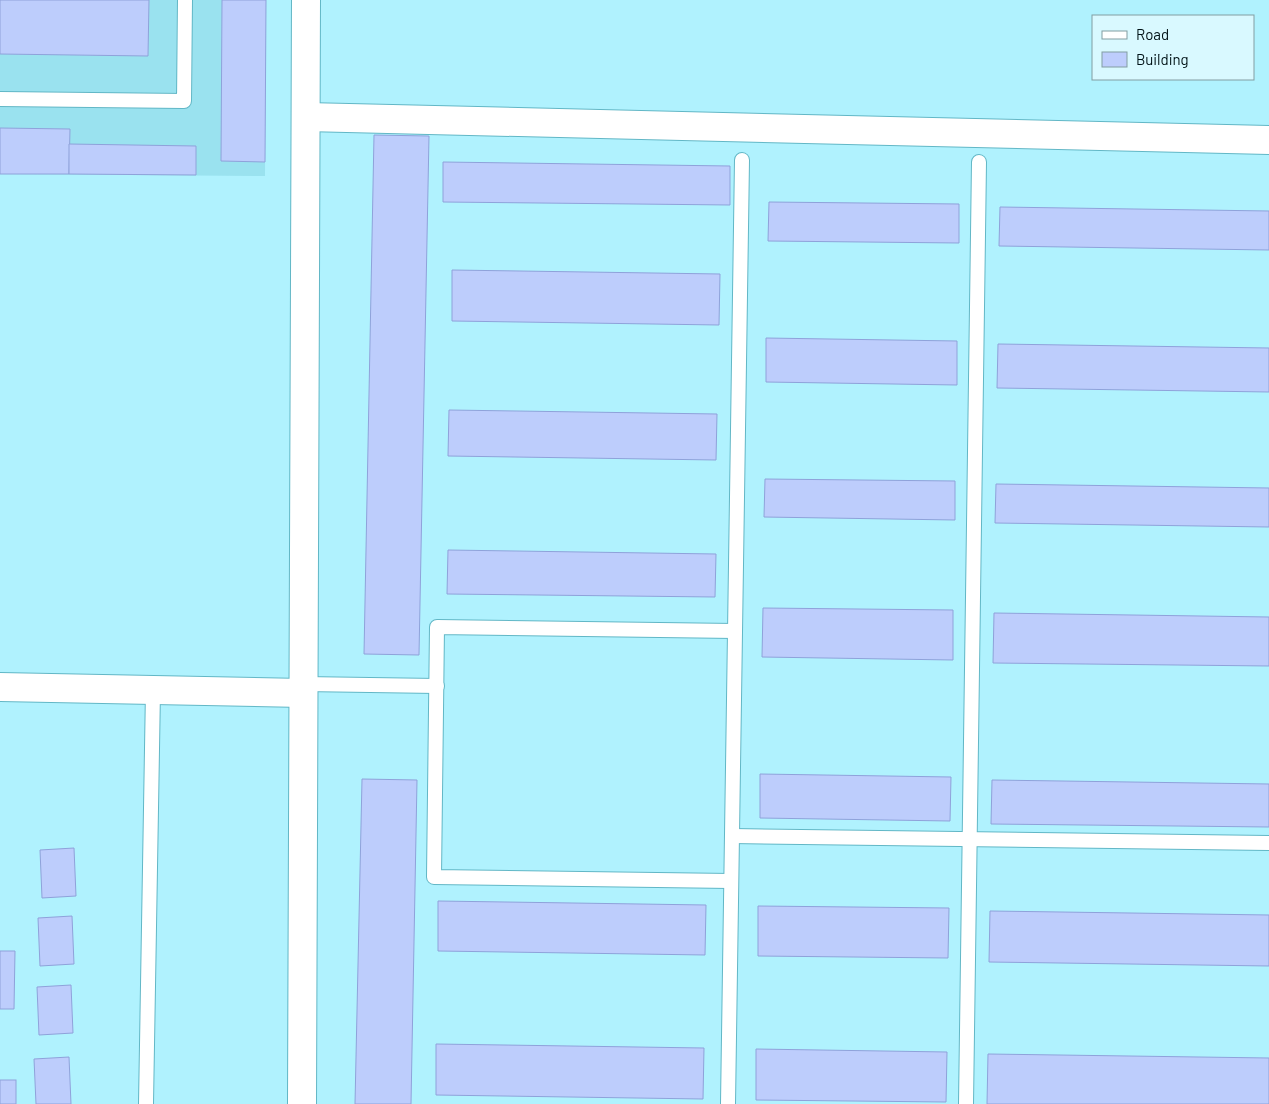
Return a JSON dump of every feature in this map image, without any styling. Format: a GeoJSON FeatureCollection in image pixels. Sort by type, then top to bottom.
{"type":"FeatureCollection","features":[{"type":"Feature","properties":{"kind":"street"},"geometry":{"type":"LineString","coordinates":[[302,1104],[306,0]]}},
{"type":"Feature","properties":{"kind":"street"},"geometry":{"type":"LineString","coordinates":[[306,117],[1269,140]]}},
{"type":"Feature","properties":{"kind":"street"},"geometry":{"type":"LineString","coordinates":[[0,687],[153,690],[303,689]]}},
{"type":"Feature","properties":{"kind":"lane"},"geometry":{"type":"LineString","coordinates":[[0,99],[184,101],[185,0]]}},
{"type":"Feature","properties":{"kind":"lane"},"geometry":{"type":"LineString","coordinates":[[728,1104],[742,160]]}},
{"type":"Feature","properties":{"kind":"lane"},"geometry":{"type":"LineString","coordinates":[[966,1104],[979,162]]}},
{"type":"Feature","properties":{"kind":"lane"},"geometry":{"type":"LineString","coordinates":[[731,881],[434,877],[437,627],[735,631]]}},
{"type":"Feature","properties":{"kind":"lane"},"geometry":{"type":"LineString","coordinates":[[303,689],[437,686]]}},
{"type":"Feature","properties":{"kind":"lane"},"geometry":{"type":"LineString","coordinates":[[146,1104],[150,960],[153,690]]}},
{"type":"Feature","properties":{"kind":"lane"},"geometry":{"type":"LineString","coordinates":[[732,836],[1269,843]]}},
{"type":"Feature","properties":{"kind":"shaded area"},"geometry":{"type":"Polygon","coordinates":[[[0,0],[266,0],[265,176],[0,174],[0,0]]]}},
{"type":"Feature","properties":{"kind":"building"},"geometry":{"type":"Polygon","coordinates":[[[0,0],[149,0],[148,56],[0,54],[0,0]]]}},
{"type":"Feature","properties":{"kind":"building"},"geometry":{"type":"Polygon","coordinates":[[[222,0],[266,0],[265,162],[221,161],[222,0]]]}},
{"type":"Feature","properties":{"kind":"building"},"geometry":{"type":"Polygon","coordinates":[[[0,128],[70,129],[69,174],[0,174],[0,128]]]}},
{"type":"Feature","properties":{"kind":"building"},"geometry":{"type":"Polygon","coordinates":[[[374,135],[429,136],[419,655],[364,654],[374,135]]]}},
{"type":"Feature","properties":{"kind":"building"},"geometry":{"type":"Polygon","coordinates":[[[69,144],[196,146],[196,175],[69,174],[69,144]]]}},
{"type":"Feature","properties":{"kind":"building"},"geometry":{"type":"Polygon","coordinates":[[[443,162],[730,166],[730,205],[443,202],[443,162]]]}},
{"type":"Feature","properties":{"kind":"building"},"geometry":{"type":"Polygon","coordinates":[[[769,202],[959,204],[959,243],[768,241],[769,202]]]}},
{"type":"Feature","properties":{"kind":"building"},"geometry":{"type":"Polygon","coordinates":[[[1000,207],[1269,211],[1269,250],[999,246],[1000,207]]]}},
{"type":"Feature","properties":{"kind":"building"},"geometry":{"type":"Polygon","coordinates":[[[452,270],[720,274],[719,325],[452,321],[452,270]]]}},
{"type":"Feature","properties":{"kind":"building"},"geometry":{"type":"Polygon","coordinates":[[[766,338],[957,341],[957,385],[766,382],[766,338]]]}},
{"type":"Feature","properties":{"kind":"building"},"geometry":{"type":"Polygon","coordinates":[[[998,344],[1269,348],[1269,392],[997,388],[998,344]]]}},
{"type":"Feature","properties":{"kind":"building"},"geometry":{"type":"Polygon","coordinates":[[[449,410],[717,414],[716,460],[448,456],[449,410]]]}},
{"type":"Feature","properties":{"kind":"building"},"geometry":{"type":"Polygon","coordinates":[[[765,479],[955,481],[955,520],[764,517],[765,479]]]}},
{"type":"Feature","properties":{"kind":"building"},"geometry":{"type":"Polygon","coordinates":[[[996,484],[1269,488],[1269,527],[995,523],[996,484]]]}},
{"type":"Feature","properties":{"kind":"building"},"geometry":{"type":"Polygon","coordinates":[[[448,550],[716,554],[715,597],[447,594],[448,550]]]}},
{"type":"Feature","properties":{"kind":"building"},"geometry":{"type":"Polygon","coordinates":[[[763,608],[953,610],[953,660],[762,657],[763,608]]]}},
{"type":"Feature","properties":{"kind":"building"},"geometry":{"type":"Polygon","coordinates":[[[994,613],[1269,617],[1269,666],[993,663],[994,613]]]}},
{"type":"Feature","properties":{"kind":"building"},"geometry":{"type":"Polygon","coordinates":[[[760,774],[951,777],[950,821],[760,818],[760,774]]]}},
{"type":"Feature","properties":{"kind":"building"},"geometry":{"type":"Polygon","coordinates":[[[362,779],[417,780],[411,1104],[355,1104],[362,779]]]}},
{"type":"Feature","properties":{"kind":"building"},"geometry":{"type":"Polygon","coordinates":[[[992,780],[1269,784],[1269,827],[991,824],[992,780]]]}},
{"type":"Feature","properties":{"kind":"building"},"geometry":{"type":"Polygon","coordinates":[[[74,848],[76,896],[42,898],[40,850],[74,848]]]}},
{"type":"Feature","properties":{"kind":"building"},"geometry":{"type":"Polygon","coordinates":[[[438,901],[706,905],[705,955],[438,951],[438,901]]]}},
{"type":"Feature","properties":{"kind":"building"},"geometry":{"type":"Polygon","coordinates":[[[758,906],[949,908],[948,958],[758,956],[758,906]]]}},
{"type":"Feature","properties":{"kind":"building"},"geometry":{"type":"Polygon","coordinates":[[[990,911],[1269,915],[1269,966],[989,962],[990,911]]]}},
{"type":"Feature","properties":{"kind":"building"},"geometry":{"type":"Polygon","coordinates":[[[72,916],[74,964],[40,966],[38,918],[72,916]]]}},
{"type":"Feature","properties":{"kind":"building"},"geometry":{"type":"Polygon","coordinates":[[[0,951],[15,951],[14,1009],[0,1009],[0,951]]]}},
{"type":"Feature","properties":{"kind":"building"},"geometry":{"type":"Polygon","coordinates":[[[71,985],[73,1033],[39,1035],[37,987],[71,985]]]}},
{"type":"Feature","properties":{"kind":"building"},"geometry":{"type":"Polygon","coordinates":[[[436,1044],[704,1048],[703,1099],[436,1095],[436,1044]]]}},
{"type":"Feature","properties":{"kind":"building"},"geometry":{"type":"Polygon","coordinates":[[[756,1049],[947,1052],[946,1102],[756,1100],[756,1049]]]}},
{"type":"Feature","properties":{"kind":"building"},"geometry":{"type":"Polygon","coordinates":[[[988,1054],[1269,1058],[1269,1104],[987,1104],[988,1054]]]}},
{"type":"Feature","properties":{"kind":"building"},"geometry":{"type":"Polygon","coordinates":[[[69,1057],[71,1104],[36,1104],[34,1059],[69,1057]]]}},
{"type":"Feature","properties":{"kind":"building"},"geometry":{"type":"Polygon","coordinates":[[[0,1080],[16,1080],[16,1104],[0,1104],[0,1080]]]}}]}
